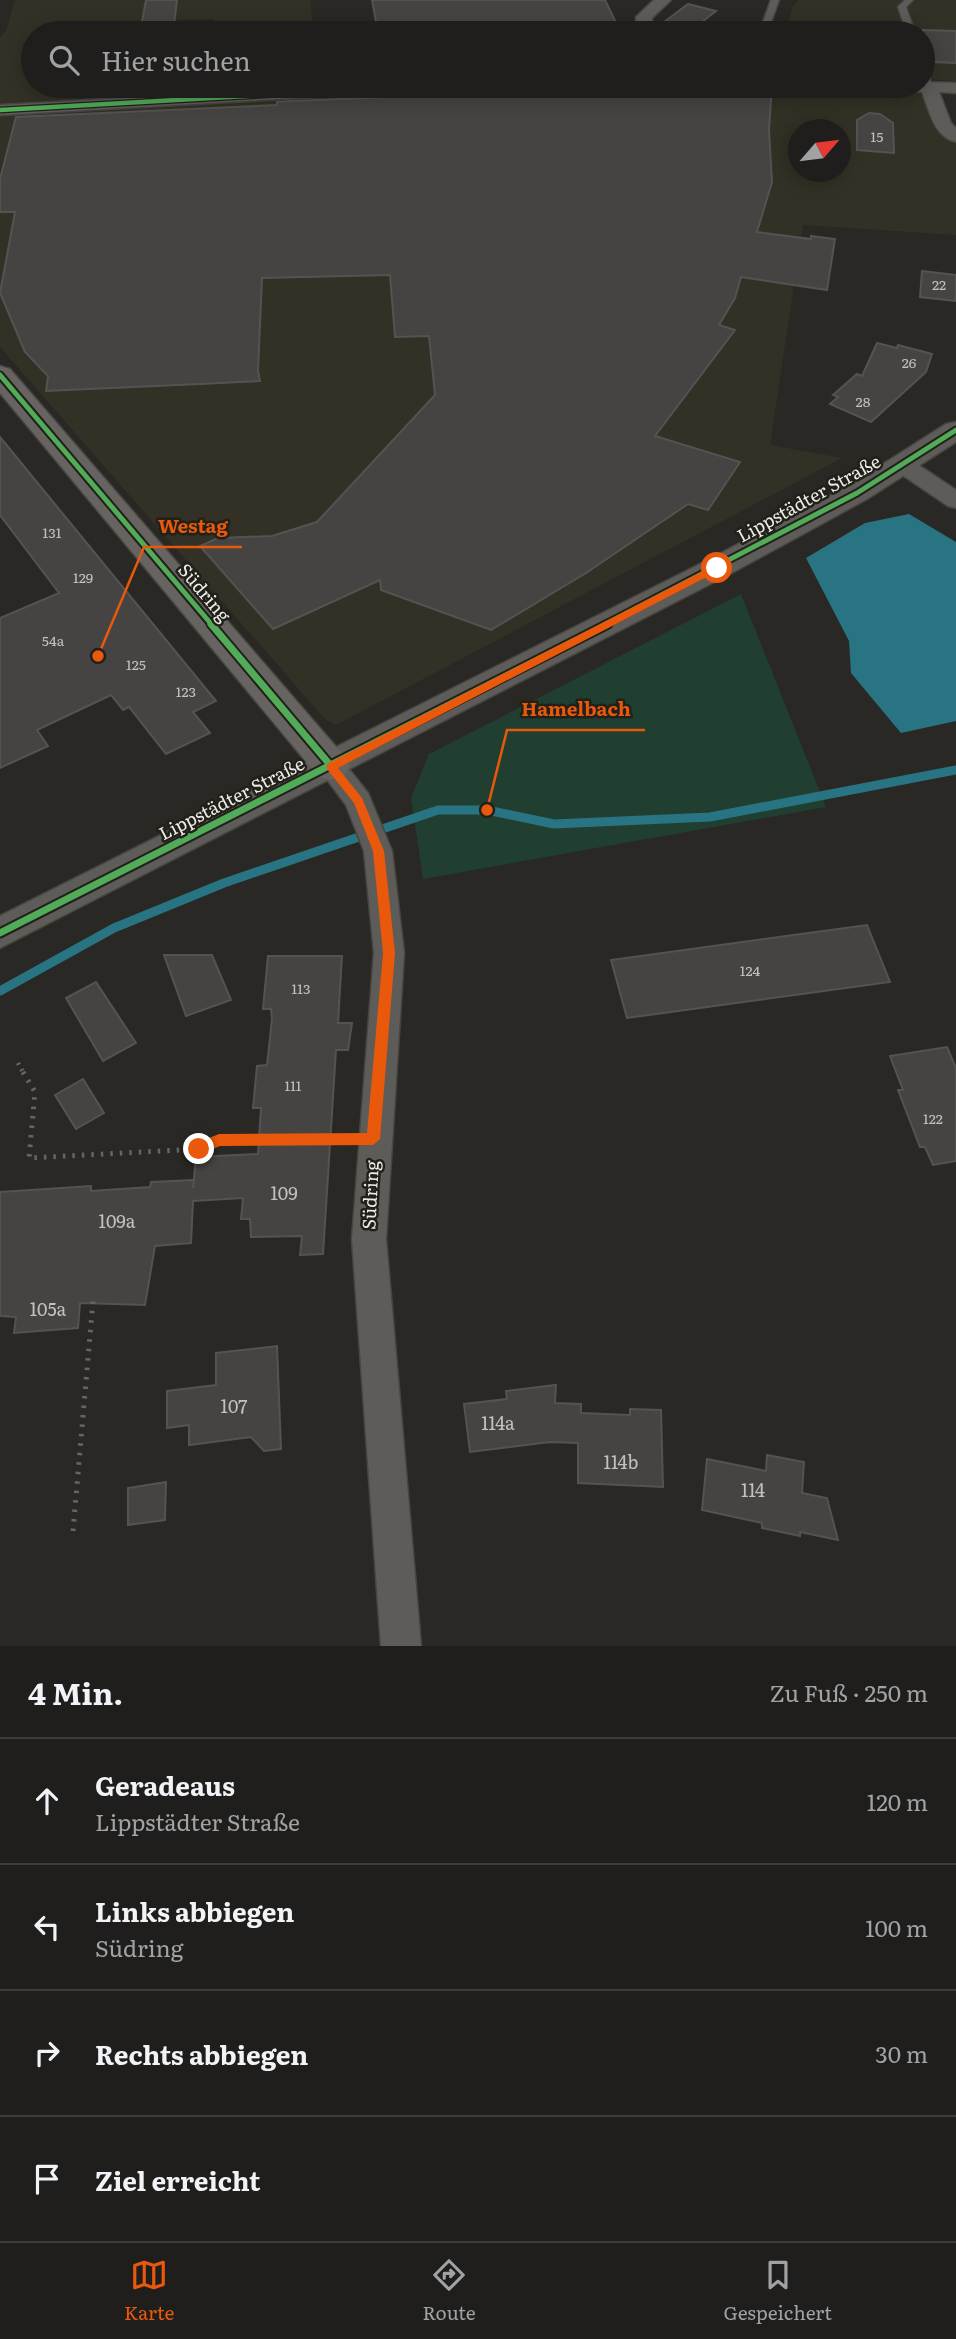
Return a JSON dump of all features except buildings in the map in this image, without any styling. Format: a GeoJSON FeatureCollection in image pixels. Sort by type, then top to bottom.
{"type":"FeatureCollection","features":[{"type":"Feature","properties":{"kind":"main road","name":"Südring"},"geometry":{"type":"LineString","coordinates":[[0,374],[331,766]]}},
{"type":"Feature","properties":{"kind":"street"},"geometry":{"type":"LineString","coordinates":[[634,3],[657,5]]}},
{"type":"Feature","properties":{"kind":"street"},"geometry":{"type":"LineString","coordinates":[[644,21],[644,17],[657,5]]}},
{"type":"Feature","properties":{"kind":"street"},"geometry":{"type":"LineString","coordinates":[[935,87],[956,88]]}},
{"type":"Feature","properties":{"kind":"street"},"geometry":{"type":"LineString","coordinates":[[0,110],[129,98]]}},
{"type":"Feature","properties":{"kind":"street"},"geometry":{"type":"LineString","coordinates":[[933,98],[943,125],[956,137]]}},
{"type":"Feature","properties":{"kind":"street","name":"Lippstädter Straße"},"geometry":{"type":"LineString","coordinates":[[0,933],[717,568],[857,493],[956,430]]}},
{"type":"Feature","properties":{"kind":"street"},"geometry":{"type":"LineString","coordinates":[[903,465],[956,501]]}},
{"type":"Feature","properties":{"kind":"street","name":"Südring"},"geometry":{"type":"LineString","coordinates":[[331,766],[358,801],[378,851],[389,953],[373,1139],[369,1239],[401,1646]]}},
{"type":"Feature","properties":{"kind":"lane"},"geometry":{"type":"LineString","coordinates":[[767,21],[775,0]]}},
{"type":"Feature","properties":{"kind":"lane"},"geometry":{"type":"LineString","coordinates":[[907,21],[902,7],[908,0]]}},
{"type":"Feature","properties":{"kind":"path"},"geometry":{"type":"LineString","coordinates":[[18,1063],[35,1092],[29,1158],[199,1149],[219,1140],[373,1139]]}},
{"type":"Feature","properties":{"kind":"path"},"geometry":{"type":"LineString","coordinates":[[73,1531],[93,1301]]}},
{"type":"Feature","properties":{"kind":"shaded area"},"geometry":{"type":"Polygon","coordinates":[[[15,0],[310,0],[313,21],[21,21],[21,98],[78,99],[0,103],[0,37],[6,31],[15,0]]]}},
{"type":"Feature","properties":{"kind":"shaded area"},"geometry":{"type":"Polygon","coordinates":[[[798,0],[956,0],[956,81],[935,80],[935,21],[789,21],[792,8],[798,0]]]}},
{"type":"Feature","properties":{"kind":"shaded area"},"geometry":{"type":"Polygon","coordinates":[[[296,98],[926,98],[936,126],[956,144],[956,235],[803,225],[770,445],[842,458],[336,725],[324,718],[0,347],[0,115],[296,98]]]}},
{"type":"Feature","properties":{"kind":"green space"},"geometry":{"type":"Polygon","coordinates":[[[741,594],[826,807],[423,879],[411,798],[429,754],[741,594]]]}},
{"type":"Feature","properties":{"kind":"water"},"geometry":{"type":"Polygon","coordinates":[[[909,514],[956,542],[956,721],[901,733],[851,673],[849,641],[806,558],[865,523],[909,514]]]}},
{"type":"Feature","properties":{"kind":"waterway"},"geometry":{"type":"LineString","coordinates":[[0,991],[114,928],[224,883],[438,810],[487,810],[554,824],[710,817],[956,770]]}},
{"type":"Feature","properties":{"kind":"cycle path"},"geometry":{"type":"LineString","coordinates":[[0,110],[211,98]]}},
{"type":"Feature","properties":{"kind":"cycle path"},"geometry":{"type":"LineString","coordinates":[[0,375],[331,766]]}},
{"type":"Feature","properties":{"kind":"cycle path"},"geometry":{"type":"LineString","coordinates":[[0,933],[717,568],[857,493],[956,430]]}},
{"type":"Feature","properties":{"kind":"place","name":"Westag"},"geometry":{"type":"Point","coordinates":[98,656]}},
{"type":"Feature","properties":{"kind":"place","name":"Hamelbach"},"geometry":{"type":"Point","coordinates":[487,810]}},
{"type":"Feature","properties":{"kind":"route"},"geometry":{"type":"LineString","coordinates":[[199,1149],[219,1140],[373,1139],[389,953],[378,851],[358,801],[331,766],[717,568]]}}]}
